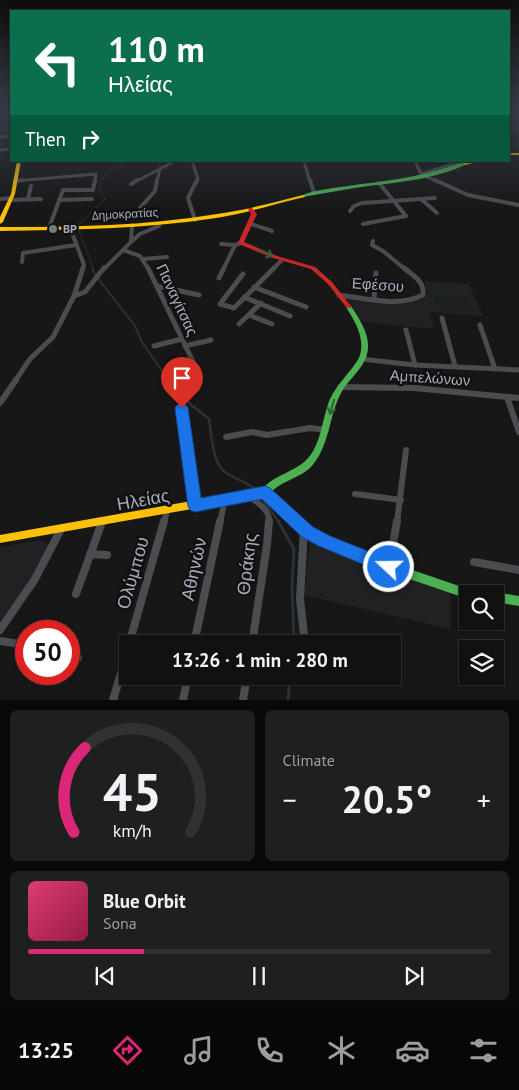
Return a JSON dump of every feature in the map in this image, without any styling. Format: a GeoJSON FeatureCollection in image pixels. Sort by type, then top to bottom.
{"type":"FeatureCollection","features":[{"type":"Feature","properties":{"kind":"main road"},"geometry":{"type":"LineString","coordinates":[[0,222],[11,199],[19,162]]}},
{"type":"Feature","properties":{"kind":"main road","name":"Δημοκρατίας"},"geometry":{"type":"LineString","coordinates":[[0,229],[132,225],[195,220],[250,209],[334,188],[379,183],[423,175],[466,162]]}},
{"type":"Feature","properties":{"kind":"main road"},"geometry":{"type":"LineString","coordinates":[[250,209],[254,214],[251,224],[238,244],[282,260],[313,268],[349,307],[361,328],[365,353],[340,387],[319,449],[308,465],[299,472],[270,485],[258,494],[304,529],[324,541],[389,567],[459,591]]}},
{"type":"Feature","properties":{"kind":"main road","name":"Ηλείας"},"geometry":{"type":"LineString","coordinates":[[0,539],[258,494]]}},
{"type":"Feature","properties":{"kind":"main road"},"geometry":{"type":"LineString","coordinates":[[504,598],[519,601]]}},
{"type":"Feature","properties":{"kind":"street"},"geometry":{"type":"LineString","coordinates":[[131,184],[172,162]]}},
{"type":"Feature","properties":{"kind":"street"},"geometry":{"type":"LineString","coordinates":[[192,162],[198,179],[188,198],[195,220]]}},
{"type":"Feature","properties":{"kind":"street"},"geometry":{"type":"LineString","coordinates":[[306,162],[314,193]]}},
{"type":"Feature","properties":{"kind":"street"},"geometry":{"type":"LineString","coordinates":[[416,162],[423,175],[468,196],[519,205]]}},
{"type":"Feature","properties":{"kind":"street"},"geometry":{"type":"LineString","coordinates":[[140,208],[155,191],[160,168]]}},
{"type":"Feature","properties":{"kind":"street"},"geometry":{"type":"LineString","coordinates":[[15,181],[96,175],[92,190],[63,190],[48,228]]}},
{"type":"Feature","properties":{"kind":"street"},"geometry":{"type":"LineString","coordinates":[[364,224],[406,217],[379,183]]}},
{"type":"Feature","properties":{"kind":"street"},"geometry":{"type":"LineString","coordinates":[[28,200],[31,186]]}},
{"type":"Feature","properties":{"kind":"street"},"geometry":{"type":"LineString","coordinates":[[350,211],[354,206],[362,203],[435,198]]}},
{"type":"Feature","properties":{"kind":"street"},"geometry":{"type":"LineString","coordinates":[[0,199],[41,199]]}},
{"type":"Feature","properties":{"kind":"street"},"geometry":{"type":"LineString","coordinates":[[59,200],[92,199]]}},
{"type":"Feature","properties":{"kind":"street"},"geometry":{"type":"LineString","coordinates":[[421,199],[437,213]]}},
{"type":"Feature","properties":{"kind":"street"},"geometry":{"type":"LineString","coordinates":[[251,224],[272,231]]}},
{"type":"Feature","properties":{"kind":"street"},"geometry":{"type":"LineString","coordinates":[[131,242],[132,225]]}},
{"type":"Feature","properties":{"kind":"street"},"geometry":{"type":"LineString","coordinates":[[74,296],[84,292],[97,276],[140,234],[159,226]]}},
{"type":"Feature","properties":{"kind":"street"},"geometry":{"type":"LineString","coordinates":[[0,403],[32,356],[53,337],[74,296],[84,266],[76,245],[75,227]]}},
{"type":"Feature","properties":{"kind":"street","name":"Εφέσου"},"geometry":{"type":"LineString","coordinates":[[339,295],[401,301],[421,297],[424,289],[418,279],[383,251],[375,248],[372,245],[374,242]]}},
{"type":"Feature","properties":{"kind":"street"},"geometry":{"type":"LineString","coordinates":[[219,278],[238,244],[221,244]]}},
{"type":"Feature","properties":{"kind":"street"},"geometry":{"type":"LineString","coordinates":[[22,262],[23,253],[76,245]]}},
{"type":"Feature","properties":{"kind":"street","name":"Παναγίτσας"},"geometry":{"type":"LineString","coordinates":[[123,250],[144,259],[198,372]]}},
{"type":"Feature","properties":{"kind":"street"},"geometry":{"type":"LineString","coordinates":[[144,259],[167,257]]}},
{"type":"Feature","properties":{"kind":"street"},"geometry":{"type":"LineString","coordinates":[[244,274],[220,304],[234,308],[282,260]]}},
{"type":"Feature","properties":{"kind":"street"},"geometry":{"type":"LineString","coordinates":[[374,299],[376,273]]}},
{"type":"Feature","properties":{"kind":"street"},"geometry":{"type":"LineString","coordinates":[[157,286],[199,295]]}},
{"type":"Feature","properties":{"kind":"street"},"geometry":{"type":"LineString","coordinates":[[254,287],[306,307]]}},
{"type":"Feature","properties":{"kind":"street"},"geometry":{"type":"LineString","coordinates":[[244,297],[290,316]]}},
{"type":"Feature","properties":{"kind":"street"},"geometry":{"type":"LineString","coordinates":[[239,324],[261,303]]}},
{"type":"Feature","properties":{"kind":"street"},"geometry":{"type":"LineString","coordinates":[[249,315],[272,324]]}},
{"type":"Feature","properties":{"kind":"street"},"geometry":{"type":"LineString","coordinates":[[442,318],[455,366]]}},
{"type":"Feature","properties":{"kind":"street"},"geometry":{"type":"LineString","coordinates":[[480,325],[495,369]]}},
{"type":"Feature","properties":{"kind":"street"},"geometry":{"type":"LineString","coordinates":[[406,330],[415,365]]}},
{"type":"Feature","properties":{"kind":"street"},"geometry":{"type":"LineString","coordinates":[[154,346],[182,339]]}},
{"type":"Feature","properties":{"kind":"street"},"geometry":{"type":"LineString","coordinates":[[185,346],[210,340]]}},
{"type":"Feature","properties":{"kind":"street"},"geometry":{"type":"LineString","coordinates":[[361,359],[415,365],[519,370]]}},
{"type":"Feature","properties":{"kind":"street","name":"Αμπελώνων"},"geometry":{"type":"LineString","coordinates":[[340,387],[414,388],[519,398]]}},
{"type":"Feature","properties":{"kind":"street"},"geometry":{"type":"LineString","coordinates":[[507,396],[519,432]]}},
{"type":"Feature","properties":{"kind":"street"},"geometry":{"type":"LineString","coordinates":[[182,408],[195,506]]}},
{"type":"Feature","properties":{"kind":"street"},"geometry":{"type":"LineString","coordinates":[[226,437],[252,432],[267,436],[310,428],[326,430]]}},
{"type":"Feature","properties":{"kind":"street"},"geometry":{"type":"LineString","coordinates":[[389,567],[401,500],[406,450]]}},
{"type":"Feature","properties":{"kind":"street","name":"Θράκης"},"geometry":{"type":"LineString","coordinates":[[253,635],[267,545],[269,517],[258,494]]}},
{"type":"Feature","properties":{"kind":"street"},"geometry":{"type":"LineString","coordinates":[[355,494],[401,500]]}},
{"type":"Feature","properties":{"kind":"street","name":"Αθηνών"},"geometry":{"type":"LineString","coordinates":[[196,635],[225,500]]}},
{"type":"Feature","properties":{"kind":"street","name":"Ολύμπου"},"geometry":{"type":"LineString","coordinates":[[132,635],[167,511]]}},
{"type":"Feature","properties":{"kind":"street"},"geometry":{"type":"LineString","coordinates":[[76,594],[102,522]]}},
{"type":"Feature","properties":{"kind":"street"},"geometry":{"type":"LineString","coordinates":[[0,630],[35,579],[61,529]]}},
{"type":"Feature","properties":{"kind":"street"},"geometry":{"type":"LineString","coordinates":[[304,529],[300,599],[304,635]]}},
{"type":"Feature","properties":{"kind":"street"},"geometry":{"type":"LineString","coordinates":[[90,554],[107,555]]}},
{"type":"Feature","properties":{"kind":"street"},"geometry":{"type":"LineString","coordinates":[[474,562],[519,570]]}},
{"type":"Feature","properties":{"kind":"street"},"geometry":{"type":"LineString","coordinates":[[0,641],[15,643]]}},
{"type":"Feature","properties":{"kind":"street"},"geometry":{"type":"LineString","coordinates":[[113,700],[119,680]]}},
{"type":"Feature","properties":{"kind":"street"},"geometry":{"type":"LineString","coordinates":[[182,700],[186,685]]}},
{"type":"Feature","properties":{"kind":"street"},"geometry":{"type":"LineString","coordinates":[[244,700],[246,685]]}},
{"type":"Feature","properties":{"kind":"shaded area"},"geometry":{"type":"Polygon","coordinates":[[[425,281],[469,284],[483,316],[430,312],[434,329],[362,322],[348,299],[402,303],[421,300],[425,298],[427,293],[425,281]]]}},
{"type":"Feature","properties":{"kind":"shaded area"},"geometry":{"type":"Polygon","coordinates":[[[433,295],[467,298],[470,309],[435,306],[433,295]]]}},
{"type":"Feature","properties":{"kind":"shaded area"},"geometry":{"type":"Polygon","coordinates":[[[40,540],[50,545],[37,571],[0,625],[0,547],[40,540]]]}},
{"type":"Feature","properties":{"kind":"shaded area"},"geometry":{"type":"Polygon","coordinates":[[[310,540],[378,568],[450,591],[450,629],[304,595],[310,540]]]}},
{"type":"Feature","properties":{"kind":"waterway"},"geometry":{"type":"LineString","coordinates":[[93,270],[78,225],[105,199],[99,188],[102,179],[112,169],[123,162]]}},
{"type":"Feature","properties":{"kind":"waterway"},"geometry":{"type":"LineString","coordinates":[[93,270],[135,326],[142,342],[169,381]]}},
{"type":"Feature","properties":{"kind":"waterway"},"geometry":{"type":"LineString","coordinates":[[168,380],[179,395],[209,419],[216,458],[223,470],[256,490]]}},
{"type":"Feature","properties":{"kind":"waterway"},"geometry":{"type":"LineString","coordinates":[[260,496],[279,522]]}},
{"type":"Feature","properties":{"kind":"waterway"},"geometry":{"type":"LineString","coordinates":[[278,521],[294,549],[292,585],[294,635]]}},
{"type":"Feature","properties":{"kind":"waterway"},"geometry":{"type":"LineString","coordinates":[[288,700],[289,685]]}},
{"type":"Feature","properties":{"kind":"traffic: fast"},"geometry":{"type":"LineString","coordinates":[[303,196],[324,191],[430,175],[468,162]]}},
{"type":"Feature","properties":{"kind":"traffic: fast"},"geometry":{"type":"LineString","coordinates":[[265,492],[269,487],[302,469],[314,457],[319,449],[330,410],[338,391],[362,358],[365,347],[363,335],[349,307]]}},
{"type":"Feature","properties":{"kind":"traffic: fast"},"geometry":{"type":"LineString","coordinates":[[265,492],[301,526],[324,541],[389,567],[459,591]]}},
{"type":"Feature","properties":{"kind":"traffic: fast"},"geometry":{"type":"LineString","coordinates":[[504,598],[519,601]]}},
{"type":"Feature","properties":{"kind":"traffic: slow"},"geometry":{"type":"LineString","coordinates":[[510,154],[519,154]]}},
{"type":"Feature","properties":{"kind":"traffic: slow"},"geometry":{"type":"LineString","coordinates":[[0,222],[13,194],[19,162]]}},
{"type":"Feature","properties":{"kind":"traffic: slow"},"geometry":{"type":"LineString","coordinates":[[465,164],[475,162]]}},
{"type":"Feature","properties":{"kind":"traffic: slow"},"geometry":{"type":"LineString","coordinates":[[0,229],[82,228],[163,223],[228,214],[303,196]]}},
{"type":"Feature","properties":{"kind":"traffic: slow"},"geometry":{"type":"LineString","coordinates":[[0,539],[265,492]]}},
{"type":"Feature","properties":{"kind":"traffic: jam"},"geometry":{"type":"LineString","coordinates":[[250,209],[254,214],[241,243],[275,257],[313,268],[330,283],[349,307]]}},
{"type":"Feature","properties":{"kind":"place","name":"BP"},"geometry":{"type":"Point","coordinates":[53,229]}},
{"type":"Feature","properties":{"kind":"route"},"geometry":{"type":"LineString","coordinates":[[182,408],[195,506],[265,492],[296,523],[308,532],[324,541],[389,567]]}}]}
